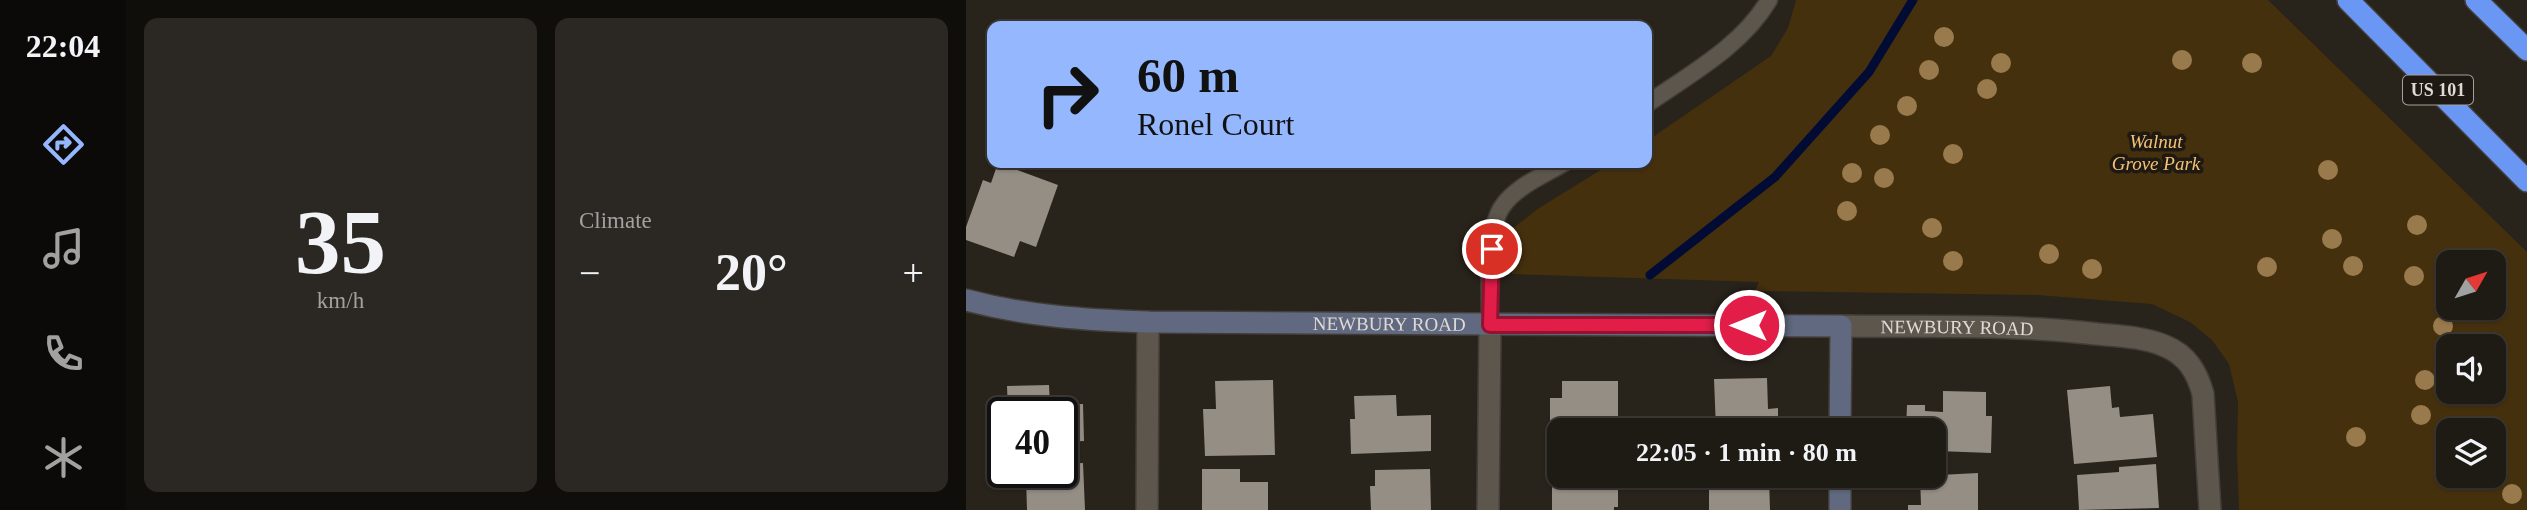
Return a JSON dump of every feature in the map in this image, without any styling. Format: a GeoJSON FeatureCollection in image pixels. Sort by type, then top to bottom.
{"type":"FeatureCollection","features":[{"type":"Feature","properties":{"kind":"highway","name":"US 101"},"geometry":{"type":"LineString","coordinates":[[2348,0],[2527,181]]}},
{"type":"Feature","properties":{"kind":"highway"},"geometry":{"type":"LineString","coordinates":[[2476,0],[2527,50]]}},
{"type":"Feature","properties":{"kind":"street","name":"NEWBURY ROAD"},"geometry":{"type":"LineString","coordinates":[[966,300],[998,309],[1073,319],[1148,322],[2054,328],[2142,339],[2167,347],[2187,360],[2198,376],[2203,394],[2210,510]]}},
{"type":"Feature","properties":{"kind":"street"},"geometry":{"type":"LineString","coordinates":[[1147,510],[1148,322]]}},
{"type":"Feature","properties":{"kind":"street"},"geometry":{"type":"LineString","coordinates":[[1488,510],[1490,325]]}},
{"type":"Feature","properties":{"kind":"street"},"geometry":{"type":"LineString","coordinates":[[1840,418],[1841,326]]}},
{"type":"Feature","properties":{"kind":"street"},"geometry":{"type":"LineString","coordinates":[[1840,488],[1840,510]]}},
{"type":"Feature","properties":{"kind":"lane"},"geometry":{"type":"LineString","coordinates":[[1652,100],[1742,35],[1769,0]]}},
{"type":"Feature","properties":{"kind":"lane"},"geometry":{"type":"LineString","coordinates":[[1490,325],[1493,227],[1502,207],[1518,192],[1556,168]]}},
{"type":"Feature","properties":{"kind":"green space","name":"Walnut Grove Park"},"geometry":{"type":"Polygon","coordinates":[[[1796,0],[2268,0],[2527,252],[2527,510],[2239,510],[2238,402],[2229,364],[2212,340],[2190,322],[2152,304],[2037,295],[1755,291],[1759,282],[1512,274],[1512,229],[1539,208],[1604,168],[1652,168],[1652,138],[1771,56],[1788,28],[1796,0]]]}},
{"type":"Feature","properties":{"kind":"building"},"geometry":{"type":"Polygon","coordinates":[[[996,168],[1012,168],[1058,185],[1036,247],[1020,241],[1014,257],[966,240],[966,227],[983,180],[991,183],[996,168]]]}},
{"type":"Feature","properties":{"kind":"building"},"geometry":{"type":"Polygon","coordinates":[[[1767,378],[1768,409],[1778,408],[1778,418],[1716,418],[1714,379],[1767,378]]]}},
{"type":"Feature","properties":{"kind":"building"},"geometry":{"type":"Polygon","coordinates":[[[1273,380],[1275,455],[1205,456],[1203,409],[1216,409],[1215,381],[1273,380]]]}},
{"type":"Feature","properties":{"kind":"building"},"geometry":{"type":"Polygon","coordinates":[[[1562,381],[1618,381],[1618,418],[1550,418],[1550,398],[1562,398],[1562,381]]]}},
{"type":"Feature","properties":{"kind":"building"},"geometry":{"type":"Polygon","coordinates":[[[1049,385],[1050,397],[1007,397],[1007,386],[1049,385]]]}},
{"type":"Feature","properties":{"kind":"building"},"geometry":{"type":"Polygon","coordinates":[[[2110,386],[2112,408],[2119,407],[2120,417],[2153,414],[2157,457],[2074,464],[2067,390],[2110,386]]]}},
{"type":"Feature","properties":{"kind":"building"},"geometry":{"type":"Polygon","coordinates":[[[1943,391],[1986,392],[1986,416],[1992,416],[1991,453],[1946,451],[1946,418],[1906,418],[1907,405],[1925,405],[1925,411],[1943,412],[1943,391]]]}},
{"type":"Feature","properties":{"kind":"building"},"geometry":{"type":"Polygon","coordinates":[[[1396,395],[1397,416],[1431,415],[1431,451],[1351,454],[1350,419],[1355,419],[1354,396],[1396,395]]]}},
{"type":"Feature","properties":{"kind":"building"},"geometry":{"type":"Polygon","coordinates":[[[1078,404],[1083,404],[1084,441],[1078,441],[1078,404]]]}},
{"type":"Feature","properties":{"kind":"building"},"geometry":{"type":"Polygon","coordinates":[[[1078,463],[1083,463],[1085,510],[1027,510],[1026,488],[1078,488],[1078,463]]]}},
{"type":"Feature","properties":{"kind":"building"},"geometry":{"type":"Polygon","coordinates":[[[2156,464],[2159,508],[2079,510],[2077,475],[2119,472],[2119,467],[2156,464]]]}},
{"type":"Feature","properties":{"kind":"building"},"geometry":{"type":"Polygon","coordinates":[[[1202,469],[1240,469],[1240,482],[1268,482],[1268,510],[1202,510],[1202,469]]]}},
{"type":"Feature","properties":{"kind":"building"},"geometry":{"type":"Polygon","coordinates":[[[1430,469],[1431,510],[1371,510],[1370,486],[1375,486],[1375,470],[1430,469]]]}},
{"type":"Feature","properties":{"kind":"building"},"geometry":{"type":"Polygon","coordinates":[[[1978,473],[1978,510],[1908,510],[1908,505],[1921,505],[1920,488],[1946,488],[1946,475],[1978,473]]]}},
{"type":"Feature","properties":{"kind":"building"},"geometry":{"type":"Polygon","coordinates":[[[1552,488],[1618,488],[1618,507],[1614,507],[1614,510],[1552,510],[1552,488]]]}},
{"type":"Feature","properties":{"kind":"building"},"geometry":{"type":"Polygon","coordinates":[[[1709,488],[1769,488],[1770,510],[1709,510],[1709,488]]]}},
{"type":"Feature","properties":{"kind":"waterway"},"geometry":{"type":"LineString","coordinates":[[1650,275],[1775,177],[1869,72],[1913,0]]}},
{"type":"Feature","properties":{"kind":"route"},"geometry":{"type":"LineString","coordinates":[[1492,249],[1490,325],[1749,325]]}}]}
